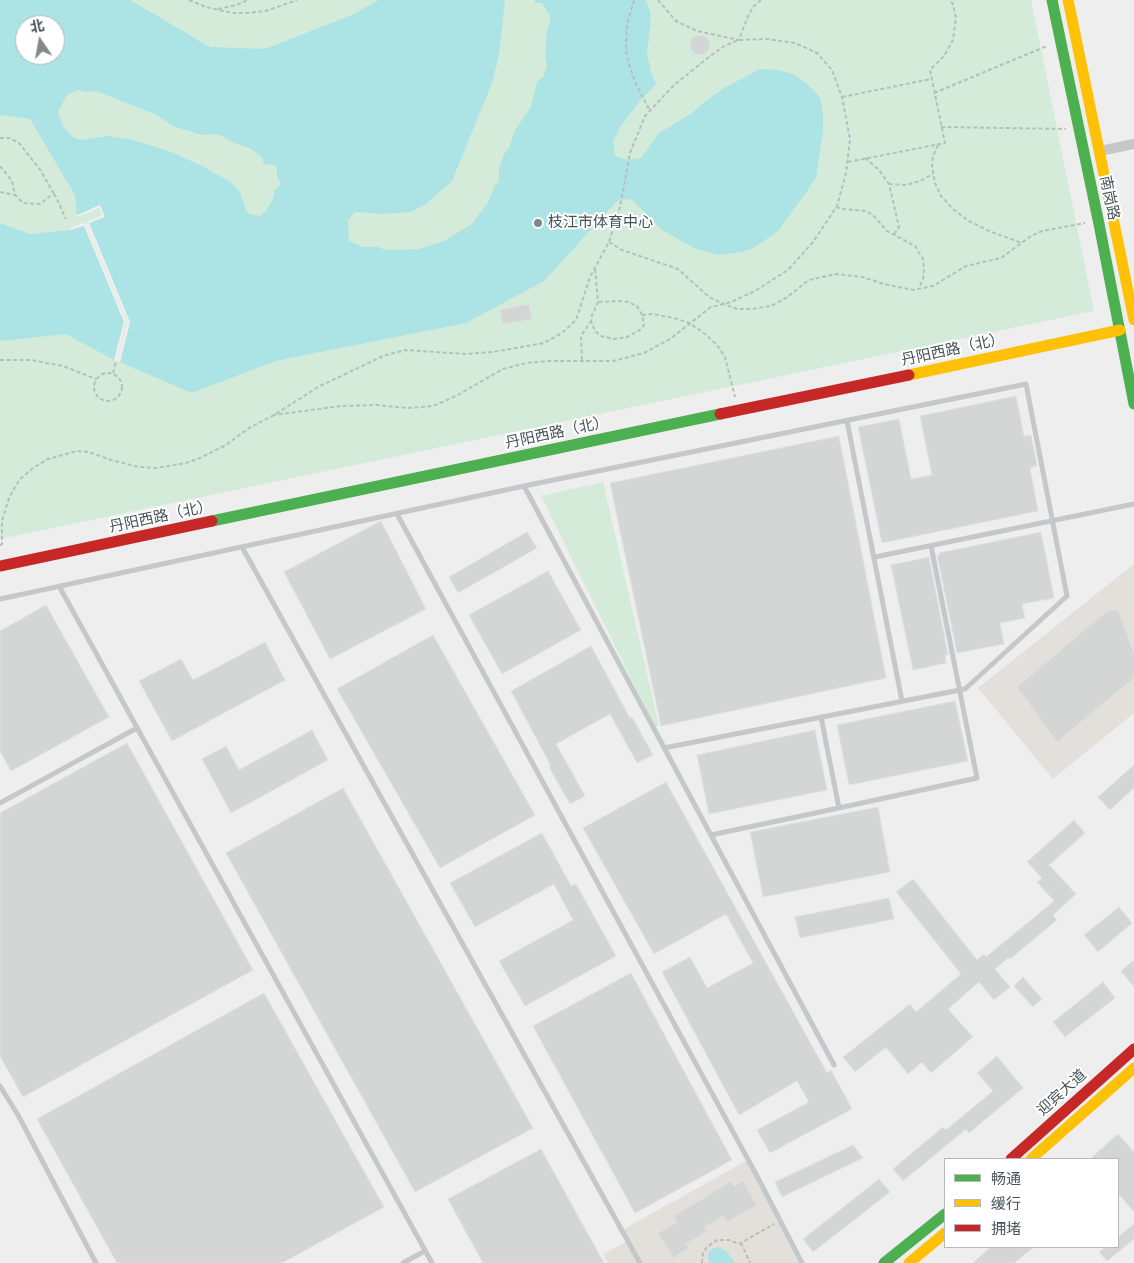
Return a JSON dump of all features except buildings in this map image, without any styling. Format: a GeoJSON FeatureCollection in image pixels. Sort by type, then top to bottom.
{"type":"FeatureCollection","features":[{"type":"Feature","properties":{"kind":"main road","name":"南岗路"},"geometry":{"type":"LineString","coordinates":[[1052,0],[1134,404]]}},
{"type":"Feature","properties":{"kind":"main road","name":"南岗路"},"geometry":{"type":"LineString","coordinates":[[1068,0],[1134,320]]}},
{"type":"Feature","properties":{"kind":"main road","name":"丹阳西路（北）"},"geometry":{"type":"LineString","coordinates":[[0,566],[1120,330]]}},
{"type":"Feature","properties":{"kind":"main road","name":"迎宾大道"},"geometry":{"type":"LineString","coordinates":[[1012,1158],[1134,1049]]}},
{"type":"Feature","properties":{"kind":"main road","name":"迎宾大道"},"geometry":{"type":"LineString","coordinates":[[1032,1158],[1134,1068]]}},
{"type":"Feature","properties":{"kind":"main road"},"geometry":{"type":"LineString","coordinates":[[884,1263],[944,1215]]}},
{"type":"Feature","properties":{"kind":"main road"},"geometry":{"type":"LineString","coordinates":[[909,1263],[944,1234]]}},
{"type":"Feature","properties":{"kind":"street"},"geometry":{"type":"LineString","coordinates":[[1100,151],[1134,144]]}},
{"type":"Feature","properties":{"kind":"lane"},"geometry":{"type":"LineString","coordinates":[[0,599],[524,486],[1026,384],[1067,596],[965,689],[664,748]]}},
{"type":"Feature","properties":{"kind":"lane"},"geometry":{"type":"LineString","coordinates":[[847,421],[902,701]]}},
{"type":"Feature","properties":{"kind":"lane"},"geometry":{"type":"LineString","coordinates":[[524,486],[834,1065]]}},
{"type":"Feature","properties":{"kind":"lane"},"geometry":{"type":"LineString","coordinates":[[875,557],[1134,504]]}},
{"type":"Feature","properties":{"kind":"lane"},"geometry":{"type":"LineString","coordinates":[[398,514],[802,1263]]}},
{"type":"Feature","properties":{"kind":"lane"},"geometry":{"type":"LineString","coordinates":[[711,835],[977,778],[931,546]]}},
{"type":"Feature","properties":{"kind":"lane"},"geometry":{"type":"LineString","coordinates":[[242,547],[640,1263]]}},
{"type":"Feature","properties":{"kind":"lane"},"geometry":{"type":"LineString","coordinates":[[59,586],[432,1263]]}},
{"type":"Feature","properties":{"kind":"lane"},"geometry":{"type":"LineString","coordinates":[[821,717],[839,808]]}},
{"type":"Feature","properties":{"kind":"lane"},"geometry":{"type":"LineString","coordinates":[[0,803],[137,728]]}},
{"type":"Feature","properties":{"kind":"lane"},"geometry":{"type":"LineString","coordinates":[[0,1086],[18,1115],[96,1263]]}},
{"type":"Feature","properties":{"kind":"lane"},"geometry":{"type":"LineString","coordinates":[[403,1263],[425,1251]]}},
{"type":"Feature","properties":{"kind":"path"},"geometry":{"type":"LineString","coordinates":[[190,0],[206,7],[247,13],[266,11],[297,0]]}},
{"type":"Feature","properties":{"kind":"path"},"geometry":{"type":"LineString","coordinates":[[216,9],[236,5],[248,0]]}},
{"type":"Feature","properties":{"kind":"path"},"geometry":{"type":"LineString","coordinates":[[634,0],[628,16],[626,47],[631,70],[650,111]]}},
{"type":"Feature","properties":{"kind":"path"},"geometry":{"type":"LineString","coordinates":[[274,415],[341,406],[376,405],[407,408],[433,406],[456,396],[503,369],[526,363],[542,361],[613,361],[644,353],[670,339],[710,306],[731,302],[755,291],[788,270],[813,242],[836,207],[846,173],[850,139],[842,97],[832,70],[817,53],[795,44],[767,39],[739,40],[697,31],[676,21],[658,0]]}},
{"type":"Feature","properties":{"kind":"path"},"geometry":{"type":"LineString","coordinates":[[0,545],[2,544],[4,513],[9,498],[19,480],[33,468],[48,459],[77,451],[89,452],[140,467],[172,467],[212,453],[318,386],[383,356],[405,350],[466,354],[500,351],[544,343],[562,333],[576,320],[588,284],[608,242],[620,207],[630,153],[645,116],[674,85],[724,46],[739,40],[748,16],[754,6],[761,0]]}},
{"type":"Feature","properties":{"kind":"path"},"geometry":{"type":"LineString","coordinates":[[848,162],[945,143],[930,70],[944,56],[954,40],[956,18],[953,4],[949,0]]}},
{"type":"Feature","properties":{"kind":"path"},"geometry":{"type":"LineString","coordinates":[[934,93],[1060,40]]}},
{"type":"Feature","properties":{"kind":"path"},"geometry":{"type":"LineString","coordinates":[[842,97],[932,79]]}},
{"type":"Feature","properties":{"kind":"path"},"geometry":{"type":"LineString","coordinates":[[941,127],[1079,129]]}},
{"type":"Feature","properties":{"kind":"path"},"geometry":{"type":"LineString","coordinates":[[0,138],[10,138],[18,143],[41,171],[66,219]]}},
{"type":"Feature","properties":{"kind":"path"},"geometry":{"type":"LineString","coordinates":[[938,144],[933,156],[932,166],[941,196],[967,220],[989,231],[1022,243]]}},
{"type":"Feature","properties":{"kind":"path"},"geometry":{"type":"LineString","coordinates":[[865,158],[879,170],[889,184],[899,227],[894,236]]}},
{"type":"Feature","properties":{"kind":"path"},"geometry":{"type":"LineString","coordinates":[[0,166],[12,181],[15,195],[23,203],[40,204],[50,196],[55,195]]}},
{"type":"Feature","properties":{"kind":"path"},"geometry":{"type":"LineString","coordinates":[[889,184],[906,185],[934,174]]}},
{"type":"Feature","properties":{"kind":"path"},"geometry":{"type":"LineString","coordinates":[[0,192],[15,195]]}},
{"type":"Feature","properties":{"kind":"path"},"geometry":{"type":"LineString","coordinates":[[836,207],[866,211],[874,215],[887,231],[907,241],[919,251],[923,260],[924,270],[919,289]]}},
{"type":"Feature","properties":{"kind":"path"},"geometry":{"type":"LineString","coordinates":[[608,242],[622,250],[678,269],[709,297],[738,309],[745,309],[771,306],[786,298],[809,280],[836,274],[862,277],[894,287],[913,290],[933,286],[966,266],[1002,258],[1031,236],[1042,231],[1098,220]]}},
{"type":"Feature","properties":{"kind":"path"},"geometry":{"type":"LineString","coordinates":[[583,361],[581,336],[591,321],[598,302],[595,269]]}},
{"type":"Feature","properties":{"kind":"path"},"geometry":{"type":"LineString","coordinates":[[591,321],[595,331],[601,336],[614,339],[627,337],[640,330],[644,325],[642,315],[637,306],[628,302],[598,302]]}},
{"type":"Feature","properties":{"kind":"path"},"geometry":{"type":"LineString","coordinates":[[642,315],[652,314],[689,323],[717,345],[725,357],[738,410]]}},
{"type":"Feature","properties":{"kind":"path"},"geometry":{"type":"LineString","coordinates":[[0,360],[31,360],[63,366],[96,379]]}},
{"type":"Feature","properties":{"kind":"path"},"geometry":{"type":"LineString","coordinates":[[112,374],[116,361]]}},
{"type":"Feature","properties":{"kind":"path"},"geometry":{"type":"LineString","coordinates":[[103,374],[117,376],[122,384],[121,394],[114,401],[104,402],[97,397],[93,388],[96,379],[103,374]]}},
{"type":"Feature","properties":{"kind":"path"},"geometry":{"type":"LineString","coordinates":[[0,511],[4,513]]}},
{"type":"Feature","properties":{"kind":"path"},"geometry":{"type":"LineString","coordinates":[[702,1263],[703,1253],[707,1247],[717,1240],[723,1239],[739,1244],[780,1220]]}},
{"type":"Feature","properties":{"kind":"path"},"geometry":{"type":"LineString","coordinates":[[741,1243],[750,1263]]}},
{"type":"Feature","properties":{"kind":"shaded area"},"geometry":{"type":"Polygon","coordinates":[[[1134,564],[1134,713],[1053,779],[978,688],[1134,564]]]}},
{"type":"Feature","properties":{"kind":"shaded area"},"geometry":{"type":"Polygon","coordinates":[[[748,1160],[802,1263],[608,1263],[603,1254],[628,1241],[622,1230],[748,1160]]]}},
{"type":"Feature","properties":{"kind":"green space","name":"枝江市体育中心"},"geometry":{"type":"Polygon","coordinates":[[[0,0],[1031,0],[1094,311],[0,539],[0,0]]]}},
{"type":"Feature","properties":{"kind":"green space"},"geometry":{"type":"Polygon","coordinates":[[[603,482],[659,726],[655,727],[541,496],[603,482]]]}},
{"type":"Feature","properties":{"kind":"water"},"geometry":{"type":"Polygon","coordinates":[[[0,0],[130,0],[210,47],[265,49],[354,14],[378,0],[505,0],[499,54],[492,83],[452,181],[426,204],[411,212],[383,214],[355,212],[348,220],[349,241],[363,247],[378,247],[385,250],[419,249],[444,241],[472,224],[489,201],[495,185],[499,182],[499,168],[504,154],[509,148],[515,130],[531,107],[537,82],[544,76],[547,65],[545,56],[547,30],[551,18],[542,3],[535,3],[535,0],[645,0],[651,16],[647,54],[656,84],[620,127],[613,142],[615,156],[628,160],[641,158],[659,133],[692,113],[724,88],[760,69],[777,70],[793,74],[809,86],[820,97],[823,113],[823,131],[816,177],[778,231],[755,247],[742,252],[717,255],[694,248],[662,230],[632,200],[624,199],[617,201],[544,281],[466,323],[275,361],[192,393],[120,362],[130,322],[89,223],[105,217],[100,205],[77,215],[75,195],[30,119],[0,115],[0,0]],[[77,90],[67,95],[58,112],[63,126],[73,137],[80,140],[108,136],[133,140],[169,151],[204,167],[232,183],[240,192],[246,211],[252,215],[260,216],[266,211],[274,197],[274,191],[281,184],[277,177],[277,166],[264,164],[262,157],[250,148],[217,134],[202,135],[173,126],[157,115],[96,91],[77,90]]]}},
{"type":"Feature","properties":{"kind":"water"},"geometry":{"type":"Polygon","coordinates":[[[0,223],[30,234],[71,230],[84,225],[124,322],[114,360],[66,334],[0,341],[0,223]]]}},
{"type":"Feature","properties":{"kind":"water"},"geometry":{"type":"Polygon","coordinates":[[[719,1247],[728,1253],[735,1263],[709,1263],[708,1255],[710,1250],[719,1247]]]}},
{"type":"Feature","properties":{"kind":"pier"},"geometry":{"type":"Polygon","coordinates":[[[100,205],[105,217],[89,223],[130,322],[120,362],[117,361],[127,322],[86,223],[102,215],[99,208],[78,217],[75,216],[100,205]]]}},
{"type":"Feature","properties":{"kind":"pier"},"geometry":{"type":"Polygon","coordinates":[[[83,223],[86,224],[126,321],[117,361],[114,360],[124,322],[84,226],[71,230],[70,228],[83,223]]]}},
{"type":"Feature","properties":{"kind":"traffic: fast"},"geometry":{"type":"LineString","coordinates":[[1052,0],[1099,224],[1134,404]]}},
{"type":"Feature","properties":{"kind":"traffic: fast"},"geometry":{"type":"LineString","coordinates":[[212,521],[720,414]]}},
{"type":"Feature","properties":{"kind":"traffic: fast"},"geometry":{"type":"LineString","coordinates":[[884,1263],[944,1215]]}},
{"type":"Feature","properties":{"kind":"traffic: slow"},"geometry":{"type":"LineString","coordinates":[[1068,0],[1134,320]]}},
{"type":"Feature","properties":{"kind":"traffic: slow"},"geometry":{"type":"LineString","coordinates":[[909,375],[1120,330]]}},
{"type":"Feature","properties":{"kind":"traffic: slow"},"geometry":{"type":"LineString","coordinates":[[1032,1158],[1134,1068]]}},
{"type":"Feature","properties":{"kind":"traffic: slow"},"geometry":{"type":"LineString","coordinates":[[909,1263],[944,1234]]}},
{"type":"Feature","properties":{"kind":"traffic: jam"},"geometry":{"type":"LineString","coordinates":[[720,414],[909,375]]}},
{"type":"Feature","properties":{"kind":"traffic: jam"},"geometry":{"type":"LineString","coordinates":[[0,566],[212,521]]}},
{"type":"Feature","properties":{"kind":"traffic: jam"},"geometry":{"type":"LineString","coordinates":[[1012,1158],[1134,1049]]}},
{"type":"Feature","properties":{"kind":"place","name":"枝江市体育中心"},"geometry":{"type":"Point","coordinates":[538,223]}}]}
